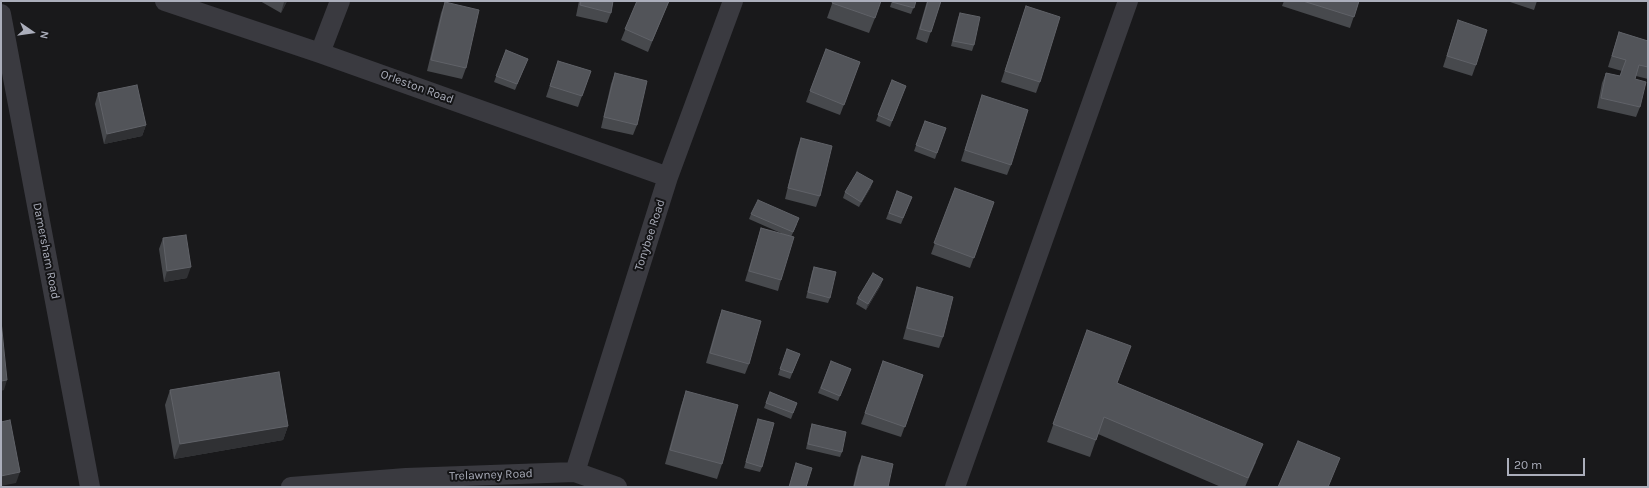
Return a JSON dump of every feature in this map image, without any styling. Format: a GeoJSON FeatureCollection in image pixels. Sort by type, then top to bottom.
{"type":"FeatureCollection","features":[{"type":"Feature","properties":{"kind":"street","name":"Orleston Road"},"geometry":{"type":"LineString","coordinates":[[165,1],[320,53],[668,178]]}},
{"type":"Feature","properties":{"kind":"street"},"geometry":{"type":"LineString","coordinates":[[320,53],[340,1]]}},
{"type":"Feature","properties":{"kind":"street","name":"Tonybee Road"},"geometry":{"type":"LineString","coordinates":[[575,472],[668,178],[733,1]]}},
{"type":"Feature","properties":{"kind":"street"},"geometry":{"type":"LineString","coordinates":[[955,487],[1128,1]]}},
{"type":"Feature","properties":{"kind":"street","name":"Damersham Road"},"geometry":{"type":"LineString","coordinates":[[1,14],[90,487]]}},
{"type":"Feature","properties":{"kind":"street","name":"Trelawney Road"},"geometry":{"type":"LineString","coordinates":[[291,487],[406,478],[575,472],[617,487]]}},
{"type":"Feature","properties":{"kind":"building"},"geometry":{"type":"Polygon","coordinates":[[[581,1],[613,1],[611,13],[580,5],[581,1]]]}},
{"type":"Feature","properties":{"kind":"building"},"geometry":{"type":"Polygon","coordinates":[[[637,1],[669,1],[652,41],[625,29],[637,1]]]}},
{"type":"Feature","properties":{"kind":"building"},"geometry":{"type":"Polygon","coordinates":[[[833,1],[881,1],[875,18],[832,3],[833,1]]]}},
{"type":"Feature","properties":{"kind":"building"},"geometry":{"type":"Polygon","coordinates":[[[916,1],[914,8],[892,2],[916,1]]]}},
{"type":"Feature","properties":{"kind":"building"},"geometry":{"type":"Polygon","coordinates":[[[928,1],[941,1],[931,32],[920,29],[928,1]]]}},
{"type":"Feature","properties":{"kind":"building"},"geometry":{"type":"Polygon","coordinates":[[[1303,1],[1359,1],[1354,17],[1303,1]]]}},
{"type":"Feature","properties":{"kind":"building"},"geometry":{"type":"Polygon","coordinates":[[[445,2],[479,10],[466,68],[431,60],[445,2]]]}},
{"type":"Feature","properties":{"kind":"building"},"geometry":{"type":"Polygon","coordinates":[[[1026,6],[1060,17],[1040,82],[1005,71],[1026,6]]]}},
{"type":"Feature","properties":{"kind":"building"},"geometry":{"type":"Polygon","coordinates":[[[960,13],[980,17],[974,45],[953,41],[960,13]]]}},
{"type":"Feature","properties":{"kind":"building"},"geometry":{"type":"Polygon","coordinates":[[[1458,20],[1487,30],[1476,65],[1447,56],[1458,20]]]}},
{"type":"Feature","properties":{"kind":"building"},"geometry":{"type":"Polygon","coordinates":[[[1619,32],[1648,41],[1648,67],[1639,65],[1635,79],[1646,82],[1640,107],[1601,98],[1606,73],[1620,76],[1626,60],[1612,56],[1619,32]]]}},
{"type":"Feature","properties":{"kind":"building"},"geometry":{"type":"Polygon","coordinates":[[[826,49],[860,62],[844,105],[810,91],[826,49]]]}},
{"type":"Feature","properties":{"kind":"building"},"geometry":{"type":"Polygon","coordinates":[[[506,50],[528,59],[517,84],[496,76],[506,50]]]}},
{"type":"Feature","properties":{"kind":"building"},"geometry":{"type":"Polygon","coordinates":[[[558,61],[591,71],[582,96],[550,86],[558,61]]]}},
{"type":"Feature","properties":{"kind":"building"},"geometry":{"type":"Polygon","coordinates":[[[615,73],[647,81],[637,125],[604,117],[615,73]]]}},
{"type":"Feature","properties":{"kind":"building"},"geometry":{"type":"Polygon","coordinates":[[[892,80],[906,86],[892,121],[878,115],[892,80]]]}},
{"type":"Feature","properties":{"kind":"building"},"geometry":{"type":"Polygon","coordinates":[[[137,85],[146,125],[107,134],[98,93],[137,85]]]}},
{"type":"Feature","properties":{"kind":"building"},"geometry":{"type":"Polygon","coordinates":[[[982,95],[1028,110],[1011,165],[965,150],[982,95]]]}},
{"type":"Feature","properties":{"kind":"building"},"geometry":{"type":"Polygon","coordinates":[[[925,121],[946,128],[937,153],[916,145],[925,121]]]}},
{"type":"Feature","properties":{"kind":"building"},"geometry":{"type":"Polygon","coordinates":[[[801,138],[832,146],[820,196],[788,188],[801,138]]]}},
{"type":"Feature","properties":{"kind":"building"},"geometry":{"type":"Polygon","coordinates":[[[857,172],[873,181],[861,202],[845,192],[857,172]]]}},
{"type":"Feature","properties":{"kind":"building"},"geometry":{"type":"Polygon","coordinates":[[[955,188],[994,202],[974,258],[934,243],[955,188]]]}},
{"type":"Feature","properties":{"kind":"building"},"geometry":{"type":"Polygon","coordinates":[[[897,191],[912,197],[903,218],[889,213],[897,191]]]}},
{"type":"Feature","properties":{"kind":"building"},"geometry":{"type":"Polygon","coordinates":[[[758,200],[799,218],[793,232],[751,214],[758,200]]]}},
{"type":"Feature","properties":{"kind":"building"},"geometry":{"type":"Polygon","coordinates":[[[761,228],[794,237],[781,280],[749,271],[761,228]]]}},
{"type":"Feature","properties":{"kind":"building"},"geometry":{"type":"Polygon","coordinates":[[[186,235],[191,267],[167,271],[163,238],[186,235]]]}},
{"type":"Feature","properties":{"kind":"building"},"geometry":{"type":"Polygon","coordinates":[[[814,267],[836,272],[830,298],[808,292],[814,267]]]}},
{"type":"Feature","properties":{"kind":"building"},"geometry":{"type":"Polygon","coordinates":[[[873,273],[883,279],[868,304],[858,298],[873,273]]]}},
{"type":"Feature","properties":{"kind":"building"},"geometry":{"type":"Polygon","coordinates":[[[917,287],[953,297],[943,337],[907,328],[917,287]]]}},
{"type":"Feature","properties":{"kind":"building"},"geometry":{"type":"Polygon","coordinates":[[[722,310],[761,321],[749,364],[710,353],[722,310]]]}},
{"type":"Feature","properties":{"kind":"building"},"geometry":{"type":"Polygon","coordinates":[[[1,321],[7,380],[1,381],[1,321]]]}},
{"type":"Feature","properties":{"kind":"building"},"geometry":{"type":"Polygon","coordinates":[[[1087,330],[1131,346],[1117,383],[1263,444],[1248,478],[1104,417],[1096,440],[1053,424],[1087,330]]]}},
{"type":"Feature","properties":{"kind":"building"},"geometry":{"type":"Polygon","coordinates":[[[787,349],[800,354],[792,373],[780,369],[787,349]]]}},
{"type":"Feature","properties":{"kind":"building"},"geometry":{"type":"Polygon","coordinates":[[[831,361],[851,369],[840,396],[821,388],[831,361]]]}},
{"type":"Feature","properties":{"kind":"building"},"geometry":{"type":"Polygon","coordinates":[[[883,361],[923,375],[905,427],[865,413],[883,361]]]}},
{"type":"Feature","properties":{"kind":"building"},"geometry":{"type":"Polygon","coordinates":[[[279,372],[288,426],[180,444],[170,390],[279,372]]]}},
{"type":"Feature","properties":{"kind":"building"},"geometry":{"type":"Polygon","coordinates":[[[686,391],[738,405],[722,464],[670,450],[686,391]]]}},
{"type":"Feature","properties":{"kind":"building"},"geometry":{"type":"Polygon","coordinates":[[[770,392],[797,403],[793,413],[766,403],[770,392]]]}},
{"type":"Feature","properties":{"kind":"building"},"geometry":{"type":"Polygon","coordinates":[[[758,419],[774,423],[762,467],[746,462],[758,419]]]}},
{"type":"Feature","properties":{"kind":"building"},"geometry":{"type":"Polygon","coordinates":[[[10,420],[20,472],[1,476],[1,422],[10,420]]]}},
{"type":"Feature","properties":{"kind":"building"},"geometry":{"type":"Polygon","coordinates":[[[812,424],[846,432],[842,452],[808,444],[812,424]]]}},
{"type":"Feature","properties":{"kind":"building"},"geometry":{"type":"Polygon","coordinates":[[[1298,441],[1340,458],[1328,487],[1278,487],[1298,441]]]}},
{"type":"Feature","properties":{"kind":"building"},"geometry":{"type":"Polygon","coordinates":[[[862,456],[893,464],[888,487],[854,487],[862,456]]]}},
{"type":"Feature","properties":{"kind":"building"},"geometry":{"type":"Polygon","coordinates":[[[796,463],[812,468],[806,487],[789,487],[796,463]]]}}]}
